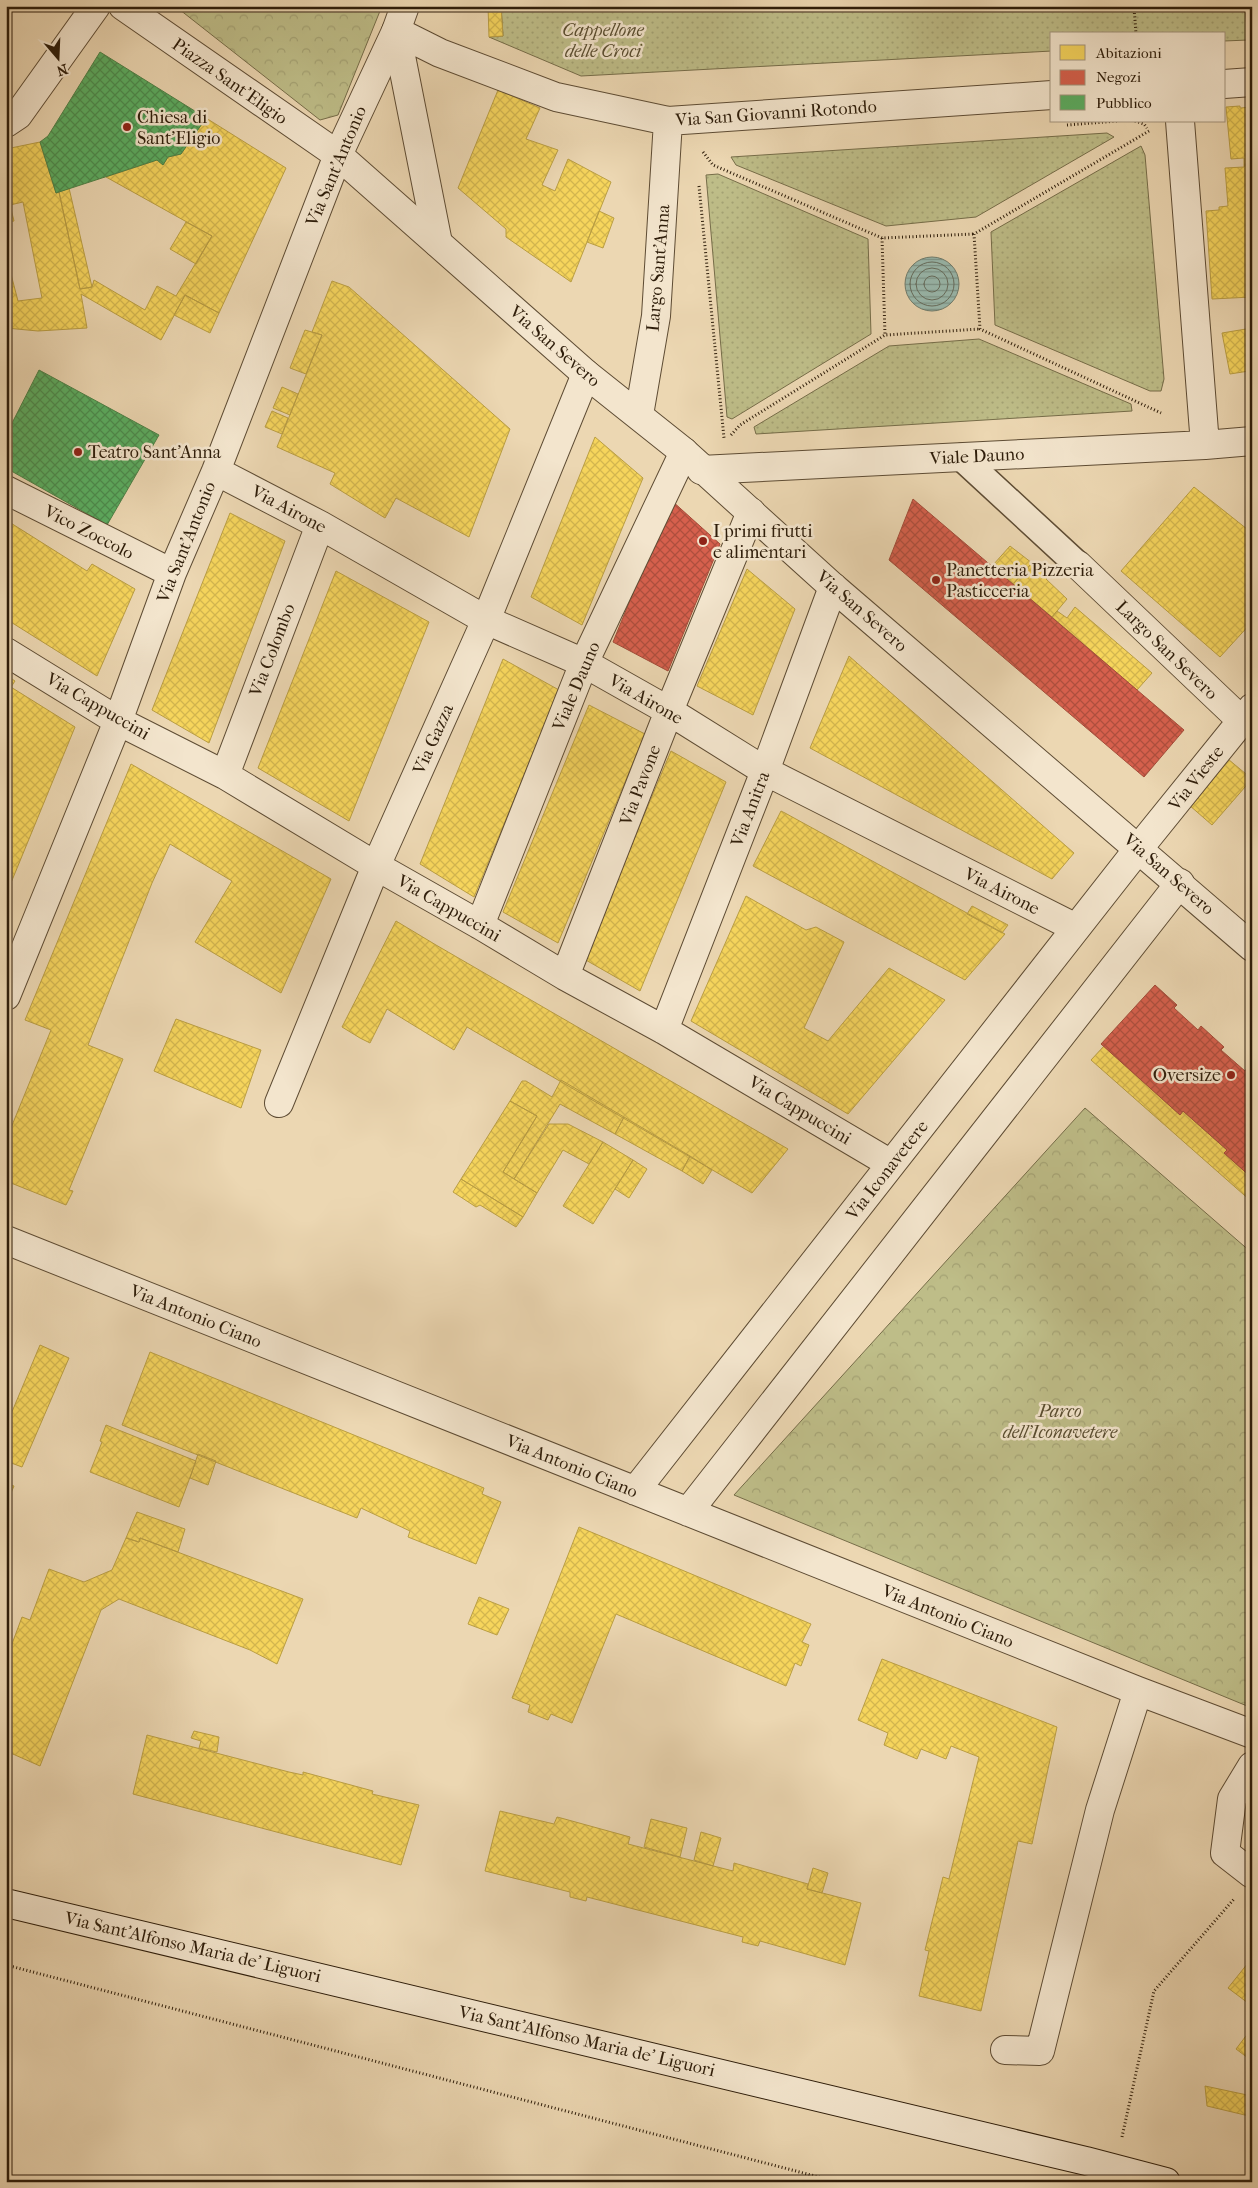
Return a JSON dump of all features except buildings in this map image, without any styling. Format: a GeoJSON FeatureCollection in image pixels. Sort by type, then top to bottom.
{"type":"FeatureCollection","features":[{"type":"Feature","properties":{"kind":"street"},"geometry":{"type":"LineString","coordinates":[[6,123],[18,115],[96,6]]}},
{"type":"Feature","properties":{"kind":"street","name":"Piazza Sant'Eligio"},"geometry":{"type":"LineString","coordinates":[[123,6],[338,155]]}},
{"type":"Feature","properties":{"kind":"street","name":"Via Sant'Antonio"},"geometry":{"type":"LineString","coordinates":[[6,996],[118,721],[172,573],[216,471],[338,155],[396,32],[405,6]]}},
{"type":"Feature","properties":{"kind":"street"},"geometry":{"type":"LineString","coordinates":[[396,32],[438,243]]}},
{"type":"Feature","properties":{"kind":"street","name":"Via San Giovanni Rotondo"},"geometry":{"type":"LineString","coordinates":[[396,32],[440,53],[556,97],[668,121],[1050,96]]}},
{"type":"Feature","properties":{"kind":"street"},"geometry":{"type":"LineString","coordinates":[[1226,84],[1252,82]]}},
{"type":"Feature","properties":{"kind":"street","name":"Largo Sant'Anna"},"geometry":{"type":"LineString","coordinates":[[639,415],[656,316],[668,121]]}},
{"type":"Feature","properties":{"kind":"street"},"geometry":{"type":"LineString","coordinates":[[1180,122],[1205,445]]}},
{"type":"Feature","properties":{"kind":"street","name":"Via San Severo"},"geometry":{"type":"LineString","coordinates":[[338,155],[586,374],[639,415],[692,460],[833,587],[1252,946]]}},
{"type":"Feature","properties":{"kind":"street","name":"Via Gazza"},"geometry":{"type":"LineString","coordinates":[[278,1102],[376,866],[486,620],[586,374]]}},
{"type":"Feature","properties":{"kind":"street","name":"Viale Dauno"},"geometry":{"type":"LineString","coordinates":[[480,924],[584,663],[692,460],[961,457],[1252,441]]}},
{"type":"Feature","properties":{"kind":"street","name":"Largo San Severo"},"geometry":{"type":"LineString","coordinates":[[961,457],[1078,565],[1246,714]]}},
{"type":"Feature","properties":{"kind":"street","name":"Via Airone"},"geometry":{"type":"LineString","coordinates":[[216,471],[320,525],[486,620],[584,663],[669,711],[764,771],[1076,928]]}},
{"type":"Feature","properties":{"kind":"street","name":"Vico Zoccolo"},"geometry":{"type":"LineString","coordinates":[[6,490],[172,573]]}},
{"type":"Feature","properties":{"kind":"street","name":"Via Pavone"},"geometry":{"type":"LineString","coordinates":[[565,976],[669,711],[751,512]]}},
{"type":"Feature","properties":{"kind":"street","name":"Via Colombo"},"geometry":{"type":"LineString","coordinates":[[225,775],[320,525]]}},
{"type":"Feature","properties":{"kind":"street","name":"Via Anitra"},"geometry":{"type":"LineString","coordinates":[[664,1030],[833,587]]}},
{"type":"Feature","properties":{"kind":"street","name":"Via Cappuccini"},"geometry":{"type":"LineString","coordinates":[[6,652],[118,721],[225,775],[376,866],[480,924],[565,976],[664,1030],[891,1164]]}},
{"type":"Feature","properties":{"kind":"street","name":"Via Vieste"},"geometry":{"type":"LineString","coordinates":[[1139,848],[1246,714]]}},
{"type":"Feature","properties":{"kind":"street","name":"Via Iconavetere"},"geometry":{"type":"LineString","coordinates":[[635,1491],[1139,848]]}},
{"type":"Feature","properties":{"kind":"street"},"geometry":{"type":"LineString","coordinates":[[688,1512],[1180,883]]}},
{"type":"Feature","properties":{"kind":"street","name":"Via Antonio Ciano"},"geometry":{"type":"LineString","coordinates":[[6,1240],[1138,1691],[1252,1734]]}},
{"type":"Feature","properties":{"kind":"street"},"geometry":{"type":"LineString","coordinates":[[1005,2050],[1040,2051],[1100,1810],[1138,1691]]}},
{"type":"Feature","properties":{"kind":"street"},"geometry":{"type":"LineString","coordinates":[[1245,1883],[1225,1853],[1232,1798],[1252,1766]]}},
{"type":"Feature","properties":{"kind":"street","name":"Via Sant'Alfonso Maria de' Liguori"},"geometry":{"type":"LineString","coordinates":[[6,1903],[1166,2182]]}},
{"type":"Feature","properties":{"kind":"path"},"geometry":{"type":"LineString","coordinates":[[1134,6],[1136,32]]}},
{"type":"Feature","properties":{"kind":"path"},"geometry":{"type":"LineString","coordinates":[[1058,125],[1102,122]]}},
{"type":"Feature","properties":{"kind":"path"},"geometry":{"type":"LineString","coordinates":[[703,152],[714,165],[882,238],[974,234],[1149,131]]}},
{"type":"Feature","properties":{"kind":"path"},"geometry":{"type":"LineString","coordinates":[[700,156],[703,152],[710,149]]}},
{"type":"Feature","properties":{"kind":"path"},"geometry":{"type":"LineString","coordinates":[[698,180],[722,431],[725,442],[740,425],[885,335],[980,329],[1166,416],[1157,419]]}},
{"type":"Feature","properties":{"kind":"path"},"geometry":{"type":"LineString","coordinates":[[974,234],[980,329]]}},
{"type":"Feature","properties":{"kind":"path"},"geometry":{"type":"LineString","coordinates":[[882,238],[885,335]]}},
{"type":"Feature","properties":{"kind":"path"},"geometry":{"type":"LineString","coordinates":[[1115,2169],[1154,1991],[1245,1883]]}},
{"type":"Feature","properties":{"kind":"path"},"geometry":{"type":"LineString","coordinates":[[6,1965],[838,2182]]}},
{"type":"Feature","properties":{"kind":"green space"},"geometry":{"type":"Polygon","coordinates":[[[175,6],[382,6],[338,115],[320,120],[175,6]]]}},
{"type":"Feature","properties":{"kind":"green space","name":"Cappellone delle Croci"},"geometry":{"type":"Polygon","coordinates":[[[501,6],[1245,6],[1248,40],[1226,41],[1226,32],[1050,32],[1050,51],[581,76],[489,37],[503,36],[501,6]]]}},
{"type":"Feature","properties":{"kind":"green space"},"geometry":{"type":"Polygon","coordinates":[[[1107,133],[1114,137],[976,217],[886,226],[736,165],[731,157],[1107,133]]]}},
{"type":"Feature","properties":{"kind":"green space"},"geometry":{"type":"Polygon","coordinates":[[[1141,146],[1145,155],[1164,379],[1161,391],[1150,391],[995,325],[991,232],[1141,146]]]}},
{"type":"Feature","properties":{"kind":"green space"},"geometry":{"type":"Polygon","coordinates":[[[718,174],[868,239],[871,334],[732,419],[727,417],[706,175],[718,174]]]}},
{"type":"Feature","properties":{"kind":"green space"},"geometry":{"type":"Polygon","coordinates":[[[979,339],[1131,404],[1132,411],[756,434],[754,427],[889,346],[979,339]]]}},
{"type":"Feature","properties":{"kind":"green space","name":"Parco dell'Iconavetere"},"geometry":{"type":"Polygon","coordinates":[[[1085,1108],[1252,1253],[1252,1708],[734,1495],[1085,1108]]]}},
{"type":"Feature","properties":{"kind":"water"},"geometry":{"type":"Polygon","coordinates":[[[927,257],[937,257],[947,261],[955,269],[959,284],[955,299],[947,307],[937,311],[927,311],[917,307],[909,299],[905,289],[905,279],[909,269],[917,261],[927,257]]]}},
{"type":"Feature","properties":{"kind":"place","name":"Chiesa di Sant'Eligio"},"geometry":{"type":"Point","coordinates":[127,127]}},
{"type":"Feature","properties":{"kind":"place","name":"Teatro Sant'Anna"},"geometry":{"type":"Point","coordinates":[78,452]}},
{"type":"Feature","properties":{"kind":"place","name":"I primi frutti e alimentari"},"geometry":{"type":"Point","coordinates":[703,541]}},
{"type":"Feature","properties":{"kind":"place","name":"Panetteria Pizzeria Pasticceria"},"geometry":{"type":"Point","coordinates":[936,580]}},
{"type":"Feature","properties":{"kind":"place","name":"Oversize"},"geometry":{"type":"Point","coordinates":[1231,1075]}}]}
